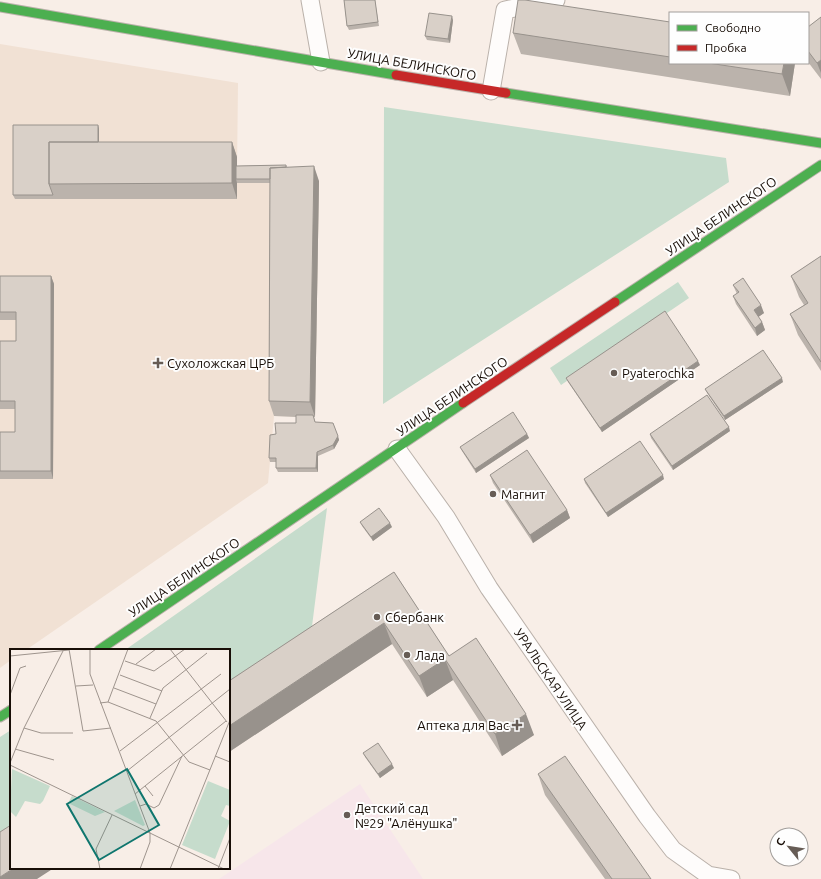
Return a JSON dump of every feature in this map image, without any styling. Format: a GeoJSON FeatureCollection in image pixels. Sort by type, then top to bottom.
{"type":"FeatureCollection","features":[{"type":"Feature","properties":{"kind":"main road","name":"УЛИЦА БЕЛИНСКОГО"},"geometry":{"type":"LineString","coordinates":[[8,5],[321,62],[491,91],[821,143]]}},
{"type":"Feature","properties":{"kind":"main road","name":"УЛИЦА БЕЛИНСКОГО"},"geometry":{"type":"LineString","coordinates":[[100,649],[397,449],[421,431],[821,165]]}},
{"type":"Feature","properties":{"kind":"main road"},"geometry":{"type":"LineString","coordinates":[[0,717],[10,711]]}},
{"type":"Feature","properties":{"kind":"street"},"geometry":{"type":"LineString","coordinates":[[310,0],[321,62]]}},
{"type":"Feature","properties":{"kind":"street"},"geometry":{"type":"LineString","coordinates":[[491,91],[505,10],[556,0]]}},
{"type":"Feature","properties":{"kind":"street","name":"УРАЛЬСКАЯ УЛИЦА"},"geometry":{"type":"LineString","coordinates":[[397,449],[446,517],[489,588],[642,810],[673,850],[708,875],[731,879]]}},
{"type":"Feature","properties":{"kind":"shaded area","name":"Сухоложская ЦРБ"},"geometry":{"type":"Polygon","coordinates":[[[0,44],[238,83],[237,170],[288,182],[319,181],[315,417],[274,416],[268,483],[27,649],[10,649],[10,661],[0,668],[0,44]]]}},
{"type":"Feature","properties":{"kind":"shaded area","name":"Детский сад №29 \"Алёнушка\""},"geometry":{"type":"Polygon","coordinates":[[[360,784],[423,879],[219,879],[360,784]]]}},
{"type":"Feature","properties":{"kind":"green space"},"geometry":{"type":"Polygon","coordinates":[[[384,107],[726,158],[729,182],[383,404],[384,107]]]}},
{"type":"Feature","properties":{"kind":"green space"},"geometry":{"type":"Polygon","coordinates":[[[678,282],[689,298],[561,385],[550,368],[678,282]]]}},
{"type":"Feature","properties":{"kind":"green space"},"geometry":{"type":"Polygon","coordinates":[[[327,508],[310,642],[230,696],[230,649],[126,649],[327,508]]]}},
{"type":"Feature","properties":{"kind":"green space"},"geometry":{"type":"Polygon","coordinates":[[[10,731],[10,847],[0,854],[0,737],[10,731]]]}},
{"type":"Feature","properties":{"kind":"building"},"geometry":{"type":"Polygon","coordinates":[[[344,0],[375,0],[378,22],[347,26],[344,0]]]}},
{"type":"Feature","properties":{"kind":"building"},"geometry":{"type":"Polygon","coordinates":[[[518,0],[669,22],[669,57],[513,33],[518,0]]]}},
{"type":"Feature","properties":{"kind":"building"},"geometry":{"type":"Polygon","coordinates":[[[429,13],[452,16],[448,39],[425,36],[429,13]]]}},
{"type":"Feature","properties":{"kind":"building"},"geometry":{"type":"Polygon","coordinates":[[[821,17],[821,60],[817,63],[809,52],[809,26],[821,17]]]}},
{"type":"Feature","properties":{"kind":"building"},"geometry":{"type":"Polygon","coordinates":[[[715,64],[784,64],[782,74],[715,64]]]}},
{"type":"Feature","properties":{"kind":"building"},"geometry":{"type":"Polygon","coordinates":[[[13,125],[98,125],[98,142],[49,142],[49,184],[53,195],[13,195],[13,125]]]}},
{"type":"Feature","properties":{"kind":"building"},"geometry":{"type":"Polygon","coordinates":[[[49,142],[232,142],[232,183],[49,184],[49,142]]]}},
{"type":"Feature","properties":{"kind":"building"},"geometry":{"type":"Polygon","coordinates":[[[286,165],[286,167],[270,168],[270,179],[236,179],[236,166],[286,165]]]}},
{"type":"Feature","properties":{"kind":"building"},"geometry":{"type":"Polygon","coordinates":[[[314,166],[310,402],[269,401],[270,168],[314,166]]]}},
{"type":"Feature","properties":{"kind":"building"},"geometry":{"type":"Polygon","coordinates":[[[821,256],[821,362],[790,314],[808,303],[791,276],[821,256]]]}},
{"type":"Feature","properties":{"kind":"building"},"geometry":{"type":"Polygon","coordinates":[[[0,276],[51,276],[51,471],[0,471],[0,432],[15,432],[15,401],[0,401],[0,341],[16,341],[16,312],[0,312],[0,276]]]}},
{"type":"Feature","properties":{"kind":"building"},"geometry":{"type":"Polygon","coordinates":[[[743,278],[761,305],[754,310],[762,322],[755,328],[733,296],[739,292],[733,285],[743,278]]]}},
{"type":"Feature","properties":{"kind":"building"},"geometry":{"type":"Polygon","coordinates":[[[665,311],[698,361],[600,428],[566,378],[665,311]]]}},
{"type":"Feature","properties":{"kind":"building"},"geometry":{"type":"Polygon","coordinates":[[[763,350],[782,378],[724,416],[705,389],[763,350]]]}},
{"type":"Feature","properties":{"kind":"building"},"geometry":{"type":"Polygon","coordinates":[[[707,395],[729,427],[672,466],[650,434],[707,395]]]}},
{"type":"Feature","properties":{"kind":"building"},"geometry":{"type":"Polygon","coordinates":[[[513,412],[527,434],[475,469],[460,447],[513,412]]]}},
{"type":"Feature","properties":{"kind":"building"},"geometry":{"type":"Polygon","coordinates":[[[296,415],[313,415],[315,422],[333,423],[338,436],[333,445],[317,452],[316,468],[276,468],[276,458],[269,458],[270,435],[276,434],[275,423],[296,423],[296,415]]]}},
{"type":"Feature","properties":{"kind":"building"},"geometry":{"type":"Polygon","coordinates":[[[640,441],[663,475],[606,513],[584,479],[640,441]]]}},
{"type":"Feature","properties":{"kind":"building"},"geometry":{"type":"Polygon","coordinates":[[[527,450],[567,510],[530,535],[490,475],[527,450]]]}},
{"type":"Feature","properties":{"kind":"building"},"geometry":{"type":"Polygon","coordinates":[[[379,508],[390,523],[371,537],[360,522],[379,508]]]}},
{"type":"Feature","properties":{"kind":"building"},"geometry":{"type":"Polygon","coordinates":[[[394,572],[449,656],[476,638],[526,714],[495,734],[445,659],[419,676],[384,623],[230,725],[230,680],[394,572]]]}},
{"type":"Feature","properties":{"kind":"building"},"geometry":{"type":"Polygon","coordinates":[[[378,743],[392,764],[378,774],[363,753],[378,743]]]}},
{"type":"Feature","properties":{"kind":"building"},"geometry":{"type":"Polygon","coordinates":[[[565,756],[651,879],[612,879],[538,774],[565,756]]]}},
{"type":"Feature","properties":{"kind":"building"},"geometry":{"type":"Polygon","coordinates":[[[10,826],[10,869],[12,869],[0,877],[0,832],[10,826]]]}},
{"type":"Feature","properties":{"kind":"traffic: fast"},"geometry":{"type":"LineString","coordinates":[[0,7],[396,75]]}},
{"type":"Feature","properties":{"kind":"traffic: fast"},"geometry":{"type":"LineString","coordinates":[[506,93],[821,143]]}},
{"type":"Feature","properties":{"kind":"traffic: fast"},"geometry":{"type":"LineString","coordinates":[[615,302],[821,165]]}},
{"type":"Feature","properties":{"kind":"traffic: fast"},"geometry":{"type":"LineString","coordinates":[[100,649],[463,403]]}},
{"type":"Feature","properties":{"kind":"traffic: fast"},"geometry":{"type":"LineString","coordinates":[[0,717],[10,711]]}},
{"type":"Feature","properties":{"kind":"traffic: jam"},"geometry":{"type":"LineString","coordinates":[[396,75],[506,93]]}},
{"type":"Feature","properties":{"kind":"traffic: jam"},"geometry":{"type":"LineString","coordinates":[[463,403],[615,302]]}},
{"type":"Feature","properties":{"kind":"place","name":"Сухоложская ЦРБ"},"geometry":{"type":"Point","coordinates":[158,363]}},
{"type":"Feature","properties":{"kind":"place","name":"Pyaterochka"},"geometry":{"type":"Point","coordinates":[614,373]}},
{"type":"Feature","properties":{"kind":"place","name":"Магнит"},"geometry":{"type":"Point","coordinates":[493,494]}},
{"type":"Feature","properties":{"kind":"place","name":"Сбербанк"},"geometry":{"type":"Point","coordinates":[377,617]}},
{"type":"Feature","properties":{"kind":"place","name":"Лада"},"geometry":{"type":"Point","coordinates":[407,655]}},
{"type":"Feature","properties":{"kind":"place","name":"Аптека для Вас"},"geometry":{"type":"Point","coordinates":[517,725]}},
{"type":"Feature","properties":{"kind":"place","name":"Детский сад №29 \"Алёнушка\""},"geometry":{"type":"Point","coordinates":[347,815]}}]}
